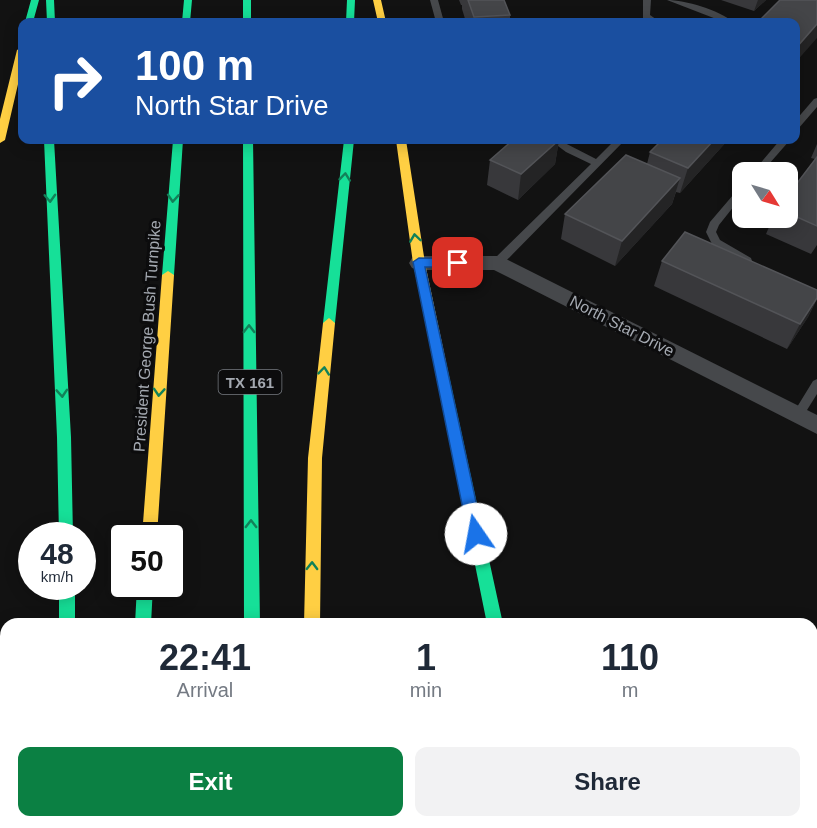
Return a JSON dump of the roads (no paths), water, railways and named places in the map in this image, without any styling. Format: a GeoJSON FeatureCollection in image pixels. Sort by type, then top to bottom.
{"type":"FeatureCollection","features":[{"type":"Feature","properties":{"kind":"main road"},"geometry":{"type":"LineString","coordinates":[[30,18],[35,0]]}},
{"type":"Feature","properties":{"kind":"main road"},"geometry":{"type":"LineString","coordinates":[[50,0],[51,18]]}},
{"type":"Feature","properties":{"kind":"main road"},"geometry":{"type":"LineString","coordinates":[[186,18],[188,0]]}},
{"type":"Feature","properties":{"kind":"main road"},"geometry":{"type":"LineString","coordinates":[[247,0],[247,18]]}},
{"type":"Feature","properties":{"kind":"main road"},"geometry":{"type":"LineString","coordinates":[[350,18],[351,0]]}},
{"type":"Feature","properties":{"kind":"main road"},"geometry":{"type":"LineString","coordinates":[[377,0],[381,18]]}},
{"type":"Feature","properties":{"kind":"main road"},"geometry":{"type":"LineString","coordinates":[[0,140],[18,66]]}},
{"type":"Feature","properties":{"kind":"main road"},"geometry":{"type":"LineString","coordinates":[[49,144],[66,451],[66,522]]}},
{"type":"Feature","properties":{"kind":"main road","name":"President George Bush Turnpike"},"geometry":{"type":"LineString","coordinates":[[150,522],[177,144]]}},
{"type":"Feature","properties":{"kind":"main road","name":"TX 161"},"geometry":{"type":"LineString","coordinates":[[248,144],[252,618]]}},
{"type":"Feature","properties":{"kind":"main road"},"geometry":{"type":"LineString","coordinates":[[312,618],[315,458],[349,144]]}},
{"type":"Feature","properties":{"kind":"main road"},"geometry":{"type":"LineString","coordinates":[[402,144],[419,262],[494,618]]}},
{"type":"Feature","properties":{"kind":"main road"},"geometry":{"type":"LineString","coordinates":[[67,600],[67,618]]}},
{"type":"Feature","properties":{"kind":"main road"},"geometry":{"type":"LineString","coordinates":[[143,618],[144,600]]}},
{"type":"Feature","properties":{"kind":"street","name":"North Star Drive"},"geometry":{"type":"LineString","coordinates":[[419,262],[497,263],[817,424]]}},
{"type":"Feature","properties":{"kind":"lane"},"geometry":{"type":"LineString","coordinates":[[434,0],[439,18]]}},
{"type":"Feature","properties":{"kind":"lane"},"geometry":{"type":"LineString","coordinates":[[647,0],[646,16],[649,18]]}},
{"type":"Feature","properties":{"kind":"lane"},"geometry":{"type":"LineString","coordinates":[[671,0],[722,18]]}},
{"type":"Feature","properties":{"kind":"lane"},"geometry":{"type":"LineString","coordinates":[[800,121],[817,101]]}},
{"type":"Feature","properties":{"kind":"lane"},"geometry":{"type":"LineString","coordinates":[[560,144],[597,163]]}},
{"type":"Feature","properties":{"kind":"lane"},"geometry":{"type":"LineString","coordinates":[[497,263],[616,144]]}},
{"type":"Feature","properties":{"kind":"lane"},"geometry":{"type":"LineString","coordinates":[[766,162],[782,144]]}},
{"type":"Feature","properties":{"kind":"lane"},"geometry":{"type":"LineString","coordinates":[[732,202],[714,224],[711,232],[716,242],[763,268]]}},
{"type":"Feature","properties":{"kind":"lane"},"geometry":{"type":"LineString","coordinates":[[798,415],[817,384]]}}]}
